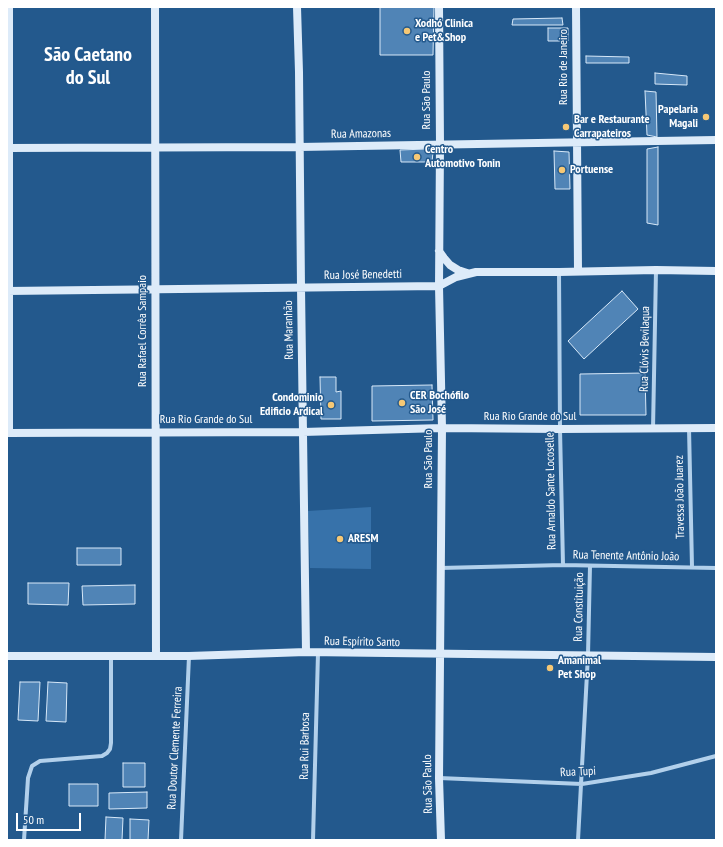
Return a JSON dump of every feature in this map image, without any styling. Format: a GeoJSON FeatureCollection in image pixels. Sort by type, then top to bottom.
{"type":"FeatureCollection","features":[{"type":"Feature","properties":{"kind":"street"},"geometry":{"type":"LineString","coordinates":[[8,433],[9,7]]}},
{"type":"Feature","properties":{"kind":"street","name":"Rua Rafael Corrêa Sampaio"},"geometry":{"type":"LineString","coordinates":[[155,7],[156,656]]}},
{"type":"Feature","properties":{"kind":"street","name":"Rua Maranhão"},"geometry":{"type":"LineString","coordinates":[[297,7],[306,652]]}},
{"type":"Feature","properties":{"kind":"street","name":"Rua São Paulo"},"geometry":{"type":"LineString","coordinates":[[439,7],[440,145],[438,286],[442,428],[439,778],[441,840]]}},
{"type":"Feature","properties":{"kind":"street","name":"Rua Rio de Janeiro"},"geometry":{"type":"LineString","coordinates":[[576,7],[578,271]]}},
{"type":"Feature","properties":{"kind":"street","name":"Rua Amazonas"},"geometry":{"type":"LineString","coordinates":[[8,148],[299,147],[716,140]]}},
{"type":"Feature","properties":{"kind":"street"},"geometry":{"type":"LineString","coordinates":[[439,250],[450,265],[467,273]]}},
{"type":"Feature","properties":{"kind":"street","name":"Rua José Benedetti"},"geometry":{"type":"LineString","coordinates":[[8,291],[438,286],[467,273],[476,272],[656,270],[716,271]]}},
{"type":"Feature","properties":{"kind":"street","name":"Rua Clóvis Bevilaqua"},"geometry":{"type":"LineString","coordinates":[[653,429],[656,270]]}},
{"type":"Feature","properties":{"kind":"street","name":"Rua Arnaldo Sante Locoselle"},"geometry":{"type":"LineString","coordinates":[[559,272],[563,565]]}},
{"type":"Feature","properties":{"kind":"street","name":"Rua Rio Grande do Sul"},"geometry":{"type":"LineString","coordinates":[[8,433],[303,432],[442,428],[716,428]]}},
{"type":"Feature","properties":{"kind":"street","name":"Travessa João Juarez"},"geometry":{"type":"LineString","coordinates":[[688,428],[692,567]]}},
{"type":"Feature","properties":{"kind":"street","name":"Rua Tenente Antônio João"},"geometry":{"type":"LineString","coordinates":[[440,568],[563,565],[716,568]]}},
{"type":"Feature","properties":{"kind":"street","name":"Rua Constituição"},"geometry":{"type":"LineString","coordinates":[[578,840],[588,655],[590,566]]}},
{"type":"Feature","properties":{"kind":"street","name":"Rua Espírito Santo"},"geometry":{"type":"LineString","coordinates":[[7,656],[189,656],[306,652],[716,657]]}},
{"type":"Feature","properties":{"kind":"street","name":"Rua Rui Barbosa"},"geometry":{"type":"LineString","coordinates":[[313,840],[318,653]]}},
{"type":"Feature","properties":{"kind":"street"},"geometry":{"type":"LineString","coordinates":[[24,840],[28,778],[32,766],[40,761],[102,756],[110,749],[111,656]]}},
{"type":"Feature","properties":{"kind":"street","name":"Rua Doutor Clemente Ferreira"},"geometry":{"type":"LineString","coordinates":[[181,840],[189,656]]}},
{"type":"Feature","properties":{"kind":"street","name":"Rua Tupi"},"geometry":{"type":"LineString","coordinates":[[439,778],[582,784],[651,773],[716,756]]}},
{"type":"Feature","properties":{"kind":"shaded area","name":"ARESM"},"geometry":{"type":"Polygon","coordinates":[[[371,507],[371,569],[310,568],[308,511],[371,507]]]}},
{"type":"Feature","properties":{"kind":"building","name":"Xodhó Clinica e Pet&Shop"},"geometry":{"type":"Polygon","coordinates":[[[380,7],[434,7],[433,55],[380,55],[380,7]]]}},
{"type":"Feature","properties":{"kind":"building"},"geometry":{"type":"Polygon","coordinates":[[[562,18],[563,25],[512,25],[513,19],[562,18]]]}},
{"type":"Feature","properties":{"kind":"building"},"geometry":{"type":"Polygon","coordinates":[[[548,28],[568,28],[568,41],[548,41],[548,28]]]}},
{"type":"Feature","properties":{"kind":"building"},"geometry":{"type":"Polygon","coordinates":[[[586,56],[629,57],[629,63],[586,63],[586,56]]]}},
{"type":"Feature","properties":{"kind":"building"},"geometry":{"type":"Polygon","coordinates":[[[655,73],[687,76],[687,85],[655,84],[655,73]]]}},
{"type":"Feature","properties":{"kind":"building"},"geometry":{"type":"Polygon","coordinates":[[[645,91],[656,92],[657,137],[647,135],[645,91]]]}},
{"type":"Feature","properties":{"kind":"building"},"geometry":{"type":"Polygon","coordinates":[[[658,147],[658,225],[647,223],[647,149],[658,147]]]}},
{"type":"Feature","properties":{"kind":"building","name":"Centro Automotivo Tonin"},"geometry":{"type":"Polygon","coordinates":[[[426,149],[433,152],[432,162],[401,162],[400,150],[426,149]]]}},
{"type":"Feature","properties":{"kind":"building","name":"Portuense"},"geometry":{"type":"Polygon","coordinates":[[[554,151],[569,152],[570,189],[555,189],[554,151]]]}},
{"type":"Feature","properties":{"kind":"building"},"geometry":{"type":"Polygon","coordinates":[[[622,291],[638,309],[584,359],[568,341],[622,291]]]}},
{"type":"Feature","properties":{"kind":"building"},"geometry":{"type":"Polygon","coordinates":[[[645,373],[646,415],[580,415],[580,374],[645,373]]]}},
{"type":"Feature","properties":{"kind":"building","name":"Condominio Edificio Ardical"},"geometry":{"type":"Polygon","coordinates":[[[320,377],[336,377],[336,392],[341,391],[341,419],[321,419],[320,377]]]}},
{"type":"Feature","properties":{"kind":"building","name":"CER Bochófilo São José"},"geometry":{"type":"Polygon","coordinates":[[[432,385],[433,420],[372,421],[372,386],[432,385]]]}},
{"type":"Feature","properties":{"kind":"building"},"geometry":{"type":"Polygon","coordinates":[[[77,548],[121,548],[121,565],[77,565],[77,548]]]}},
{"type":"Feature","properties":{"kind":"building"},"geometry":{"type":"Polygon","coordinates":[[[28,583],[69,583],[68,605],[28,604],[28,583]]]}},
{"type":"Feature","properties":{"kind":"building"},"geometry":{"type":"Polygon","coordinates":[[[135,585],[135,604],[83,605],[82,586],[135,585]]]}},
{"type":"Feature","properties":{"kind":"building"},"geometry":{"type":"Polygon","coordinates":[[[20,682],[40,682],[38,721],[18,720],[20,682]]]}},
{"type":"Feature","properties":{"kind":"building"},"geometry":{"type":"Polygon","coordinates":[[[48,682],[67,683],[66,722],[46,721],[48,682]]]}},
{"type":"Feature","properties":{"kind":"building"},"geometry":{"type":"Polygon","coordinates":[[[123,763],[145,763],[145,787],[123,787],[123,763]]]}},
{"type":"Feature","properties":{"kind":"building"},"geometry":{"type":"Polygon","coordinates":[[[69,784],[98,784],[98,806],[69,806],[69,784]]]}},
{"type":"Feature","properties":{"kind":"building"},"geometry":{"type":"Polygon","coordinates":[[[147,792],[147,808],[109,809],[109,793],[147,792]]]}},
{"type":"Feature","properties":{"kind":"building"},"geometry":{"type":"Polygon","coordinates":[[[106,817],[123,818],[122,840],[105,840],[106,817]]]}},
{"type":"Feature","properties":{"kind":"building"},"geometry":{"type":"Polygon","coordinates":[[[130,819],[149,820],[148,840],[130,840],[130,819]]]}},
{"type":"Feature","properties":{"kind":"place","name":"Xodhó Clinica e Pet&Shop"},"geometry":{"type":"Point","coordinates":[407,31]}},
{"type":"Feature","properties":{"kind":"place","name":"Papelaria Magali"},"geometry":{"type":"Point","coordinates":[706,117]}},
{"type":"Feature","properties":{"kind":"place","name":"Bar e Restaurante Carrapateiros"},"geometry":{"type":"Point","coordinates":[566,127]}},
{"type":"Feature","properties":{"kind":"place","name":"Centro Automotivo Tonin"},"geometry":{"type":"Point","coordinates":[417,157]}},
{"type":"Feature","properties":{"kind":"place","name":"Portuense"},"geometry":{"type":"Point","coordinates":[562,170]}},
{"type":"Feature","properties":{"kind":"place","name":"CER Bochófilo São José"},"geometry":{"type":"Point","coordinates":[402,403]}},
{"type":"Feature","properties":{"kind":"place","name":"Condominio Edificio Ardical"},"geometry":{"type":"Point","coordinates":[331,405]}},
{"type":"Feature","properties":{"kind":"place","name":"ARESM"},"geometry":{"type":"Point","coordinates":[340,539]}},
{"type":"Feature","properties":{"kind":"place","name":"Amanimal Pet Shop"},"geometry":{"type":"Point","coordinates":[550,668]}},
{"type":"Feature","properties":{"kind":"district","name":"São Caetano do Sul"},"geometry":{"type":"Point","coordinates":[88,66]}}]}
